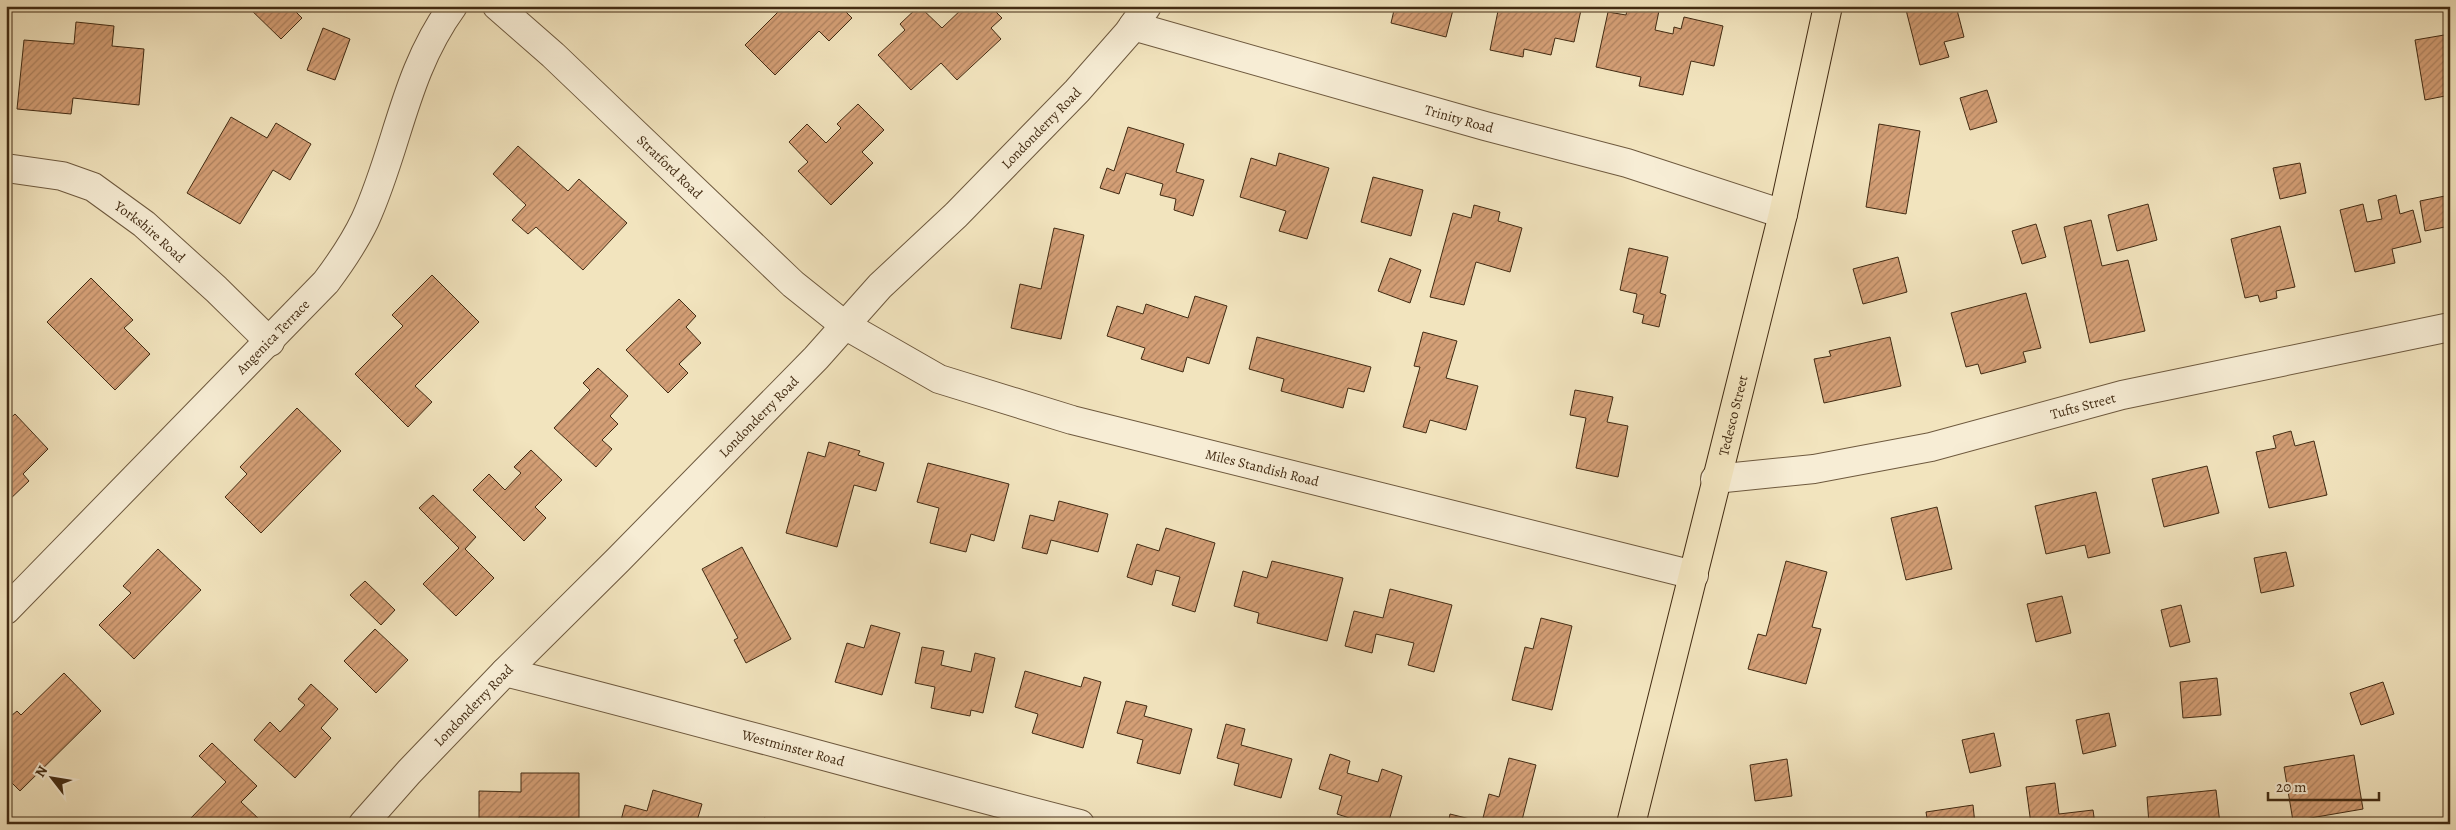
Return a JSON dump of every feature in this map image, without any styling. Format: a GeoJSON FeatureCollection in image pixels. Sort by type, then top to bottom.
{"type":"FeatureCollection","features":[{"type":"Feature","properties":{"kind":"main road","name":"Tedesco Street"},"geometry":{"type":"LineString","coordinates":[[1631,824],[1783,214],[1828,6]]}},
{"type":"Feature","properties":{"kind":"street","name":"Angenica Terrace"},"geometry":{"type":"LineString","coordinates":[[6,610],[270,342],[326,282],[349,250],[365,219],[423,54],[453,6]]}},
{"type":"Feature","properties":{"kind":"street","name":"Stratford Road"},"geometry":{"type":"LineString","coordinates":[[497,6],[553,55],[793,284],[845,326]]}},
{"type":"Feature","properties":{"kind":"street","name":"Londonderry Road"},"geometry":{"type":"LineString","coordinates":[[364,824],[409,772],[845,326],[880,286],[956,215],[1077,91],[1140,16]]}},
{"type":"Feature","properties":{"kind":"street","name":"Trinity Road"},"geometry":{"type":"LineString","coordinates":[[1140,16],[1485,126],[1627,163],[1783,214]]}},
{"type":"Feature","properties":{"kind":"street","name":"Yorkshire Road"},"geometry":{"type":"LineString","coordinates":[[6,168],[62,176],[93,187],[144,224],[216,288],[270,342]]}},
{"type":"Feature","properties":{"kind":"street","name":"Miles Standish Road"},"geometry":{"type":"LineString","coordinates":[[845,326],[939,379],[999,399],[1196,452],[1694,575]]}},
{"type":"Feature","properties":{"kind":"street","name":"Tufts Street"},"geometry":{"type":"LineString","coordinates":[[1716,479],[1814,469],[1932,447],[2122,395],[2450,327]]}},
{"type":"Feature","properties":{"kind":"street","name":"Westminster Road"},"geometry":{"type":"LineString","coordinates":[[505,672],[682,716],[955,792],[1080,824]]}},
{"type":"Feature","properties":{"kind":"building"},"geometry":{"type":"Polygon","coordinates":[[[247,6],[293,6],[292,8],[302,18],[281,39],[247,6]]]}},
{"type":"Feature","properties":{"kind":"building"},"geometry":{"type":"Polygon","coordinates":[[[778,6],[840,6],[852,18],[829,41],[819,31],[775,75],[745,45],[781,9],[778,6]]]}},
{"type":"Feature","properties":{"kind":"building"},"geometry":{"type":"Polygon","coordinates":[[[919,6],[942,28],[965,6],[970,10],[974,6],[990,6],[1002,18],[991,28],[1001,39],[957,80],[941,63],[911,90],[878,55],[905,30],[900,24],[919,6]]]}},
{"type":"Feature","properties":{"kind":"building"},"geometry":{"type":"Polygon","coordinates":[[[1395,6],[1454,6],[1446,37],[1391,23],[1395,6]]]}},
{"type":"Feature","properties":{"kind":"building"},"geometry":{"type":"Polygon","coordinates":[[[1499,6],[1563,6],[1581,10],[1574,42],[1555,38],[1551,55],[1524,49],[1523,57],[1490,50],[1499,6]]]}},
{"type":"Feature","properties":{"kind":"building"},"geometry":{"type":"Polygon","coordinates":[[[1628,6],[1660,6],[1655,30],[1673,34],[1674,27],[1681,29],[1684,17],[1723,26],[1714,66],[1691,61],[1683,95],[1639,86],[1641,77],[1596,67],[1608,12],[1626,15],[1628,6]]]}},
{"type":"Feature","properties":{"kind":"building"},"geometry":{"type":"Polygon","coordinates":[[[1905,6],[1956,6],[1964,37],[1944,42],[1949,57],[1920,65],[1905,6]]]}},
{"type":"Feature","properties":{"kind":"building"},"geometry":{"type":"Polygon","coordinates":[[[76,22],[114,26],[112,46],[144,49],[139,105],[73,98],[71,114],[17,109],[24,40],[74,44],[76,22]]]}},
{"type":"Feature","properties":{"kind":"building"},"geometry":{"type":"Polygon","coordinates":[[[323,28],[350,39],[335,80],[307,70],[323,28]]]}},
{"type":"Feature","properties":{"kind":"building"},"geometry":{"type":"Polygon","coordinates":[[[2450,34],[2450,95],[2425,100],[2415,40],[2450,34]]]}},
{"type":"Feature","properties":{"kind":"building"},"geometry":{"type":"Polygon","coordinates":[[[1987,90],[1997,122],[1970,130],[1960,98],[1987,90]]]}},
{"type":"Feature","properties":{"kind":"building"},"geometry":{"type":"Polygon","coordinates":[[[858,104],[884,130],[862,152],[873,163],[831,205],[798,171],[808,162],[789,142],[807,124],[826,143],[841,128],[837,124],[858,104]]]}},
{"type":"Feature","properties":{"kind":"building"},"geometry":{"type":"Polygon","coordinates":[[[231,117],[267,138],[276,123],[311,144],[290,180],[273,170],[240,224],[187,193],[231,117]]]}},
{"type":"Feature","properties":{"kind":"building"},"geometry":{"type":"Polygon","coordinates":[[[1879,124],[1920,131],[1906,214],[1866,207],[1879,124]]]}},
{"type":"Feature","properties":{"kind":"building"},"geometry":{"type":"Polygon","coordinates":[[[1128,127],[1184,144],[1176,172],[1204,180],[1193,216],[1174,210],[1176,199],[1160,195],[1163,184],[1126,173],[1119,194],[1100,188],[1107,168],[1114,171],[1128,127]]]}},
{"type":"Feature","properties":{"kind":"building"},"geometry":{"type":"Polygon","coordinates":[[[518,146],[568,191],[579,179],[627,223],[583,270],[536,227],[528,234],[512,220],[526,205],[493,174],[518,146]]]}},
{"type":"Feature","properties":{"kind":"building"},"geometry":{"type":"Polygon","coordinates":[[[1279,153],[1329,168],[1307,239],[1279,231],[1286,211],[1240,197],[1251,158],[1276,166],[1279,153]]]}},
{"type":"Feature","properties":{"kind":"building"},"geometry":{"type":"Polygon","coordinates":[[[2300,163],[2306,193],[2280,199],[2273,168],[2300,163]]]}},
{"type":"Feature","properties":{"kind":"building"},"geometry":{"type":"Polygon","coordinates":[[[1373,177],[1423,190],[1411,236],[1361,222],[1373,177]]]}},
{"type":"Feature","properties":{"kind":"building"},"geometry":{"type":"Polygon","coordinates":[[[2396,195],[2400,214],[2413,210],[2421,242],[2392,249],[2395,263],[2355,272],[2340,210],[2363,204],[2367,222],[2382,219],[2378,200],[2396,195]]]}},
{"type":"Feature","properties":{"kind":"building"},"geometry":{"type":"Polygon","coordinates":[[[2450,195],[2450,226],[2425,231],[2420,201],[2450,195]]]}},
{"type":"Feature","properties":{"kind":"building"},"geometry":{"type":"Polygon","coordinates":[[[2148,204],[2157,240],[2117,251],[2108,215],[2148,204]]]}},
{"type":"Feature","properties":{"kind":"building"},"geometry":{"type":"Polygon","coordinates":[[[1474,205],[1500,212],[1498,221],[1522,228],[1510,272],[1476,262],[1464,305],[1430,297],[1453,213],[1471,218],[1474,205]]]}},
{"type":"Feature","properties":{"kind":"building"},"geometry":{"type":"Polygon","coordinates":[[[2091,220],[2102,266],[2128,260],[2145,331],[2090,343],[2064,227],[2091,220]]]}},
{"type":"Feature","properties":{"kind":"building"},"geometry":{"type":"Polygon","coordinates":[[[2036,224],[2046,257],[2022,264],[2012,231],[2036,224]]]}},
{"type":"Feature","properties":{"kind":"building"},"geometry":{"type":"Polygon","coordinates":[[[2280,226],[2295,287],[2276,291],[2277,298],[2260,302],[2258,295],[2245,298],[2231,239],[2280,226]]]}},
{"type":"Feature","properties":{"kind":"building"},"geometry":{"type":"Polygon","coordinates":[[[1054,228],[1084,235],[1061,339],[1011,328],[1020,284],[1041,289],[1054,228]]]}},
{"type":"Feature","properties":{"kind":"building"},"geometry":{"type":"Polygon","coordinates":[[[1629,248],[1668,257],[1660,293],[1666,295],[1659,327],[1642,323],[1644,315],[1633,312],[1637,294],[1620,290],[1629,248]]]}},
{"type":"Feature","properties":{"kind":"building"},"geometry":{"type":"Polygon","coordinates":[[[1898,257],[1907,292],[1863,304],[1853,269],[1898,257]]]}},
{"type":"Feature","properties":{"kind":"building"},"geometry":{"type":"Polygon","coordinates":[[[1390,258],[1421,270],[1410,303],[1378,291],[1390,258]]]}},
{"type":"Feature","properties":{"kind":"building"},"geometry":{"type":"Polygon","coordinates":[[[432,275],[479,322],[415,386],[432,402],[408,427],[355,374],[403,326],[392,315],[432,275]]]}},
{"type":"Feature","properties":{"kind":"building"},"geometry":{"type":"Polygon","coordinates":[[[91,278],[133,320],[124,328],[150,354],[115,390],[47,322],[91,278]]]}},
{"type":"Feature","properties":{"kind":"building"},"geometry":{"type":"Polygon","coordinates":[[[2026,293],[2041,348],[2023,352],[2026,362],[1981,374],[1978,364],[1966,367],[1951,313],[2026,293]]]}},
{"type":"Feature","properties":{"kind":"building"},"geometry":{"type":"Polygon","coordinates":[[[1195,296],[1227,306],[1209,364],[1187,357],[1183,372],[1141,359],[1145,348],[1107,336],[1117,306],[1143,314],[1146,304],[1188,318],[1195,296]]]}},
{"type":"Feature","properties":{"kind":"building"},"geometry":{"type":"Polygon","coordinates":[[[679,299],[696,316],[686,327],[701,343],[679,364],[688,373],[668,393],[626,350],[679,299]]]}},
{"type":"Feature","properties":{"kind":"building"},"geometry":{"type":"Polygon","coordinates":[[[1423,332],[1457,341],[1446,378],[1478,386],[1466,430],[1430,420],[1426,433],[1403,427],[1420,367],[1414,366],[1423,332]]]}},
{"type":"Feature","properties":{"kind":"building"},"geometry":{"type":"Polygon","coordinates":[[[1257,337],[1371,367],[1364,392],[1348,388],[1343,408],[1281,391],[1284,379],[1249,369],[1257,337]]]}},
{"type":"Feature","properties":{"kind":"building"},"geometry":{"type":"Polygon","coordinates":[[[1890,337],[1901,386],[1824,403],[1814,359],[1831,356],[1829,351],[1890,337]]]}},
{"type":"Feature","properties":{"kind":"building"},"geometry":{"type":"Polygon","coordinates":[[[598,368],[628,396],[610,416],[618,424],[602,440],[612,449],[596,467],[554,428],[590,390],[583,383],[598,368]]]}},
{"type":"Feature","properties":{"kind":"building"},"geometry":{"type":"Polygon","coordinates":[[[1575,390],[1613,397],[1607,422],[1628,426],[1618,477],[1576,468],[1586,418],[1570,415],[1575,390]]]}},
{"type":"Feature","properties":{"kind":"building"},"geometry":{"type":"Polygon","coordinates":[[[297,408],[341,451],[261,533],[225,497],[247,474],[240,467],[297,408]]]}},
{"type":"Feature","properties":{"kind":"building"},"geometry":{"type":"Polygon","coordinates":[[[15,414],[48,449],[23,474],[29,481],[6,503],[6,422],[15,414]]]}},
{"type":"Feature","properties":{"kind":"building"},"geometry":{"type":"Polygon","coordinates":[[[2291,431],[2295,446],[2314,441],[2327,495],[2269,508],[2256,452],[2276,448],[2273,436],[2291,431]]]}},
{"type":"Feature","properties":{"kind":"building"},"geometry":{"type":"Polygon","coordinates":[[[829,442],[860,451],[858,455],[884,463],[876,491],[854,485],[837,547],[786,533],[808,452],[825,457],[829,442]]]}},
{"type":"Feature","properties":{"kind":"building"},"geometry":{"type":"Polygon","coordinates":[[[531,450],[562,480],[535,507],[546,518],[524,541],[473,490],[489,474],[505,490],[521,473],[514,467],[531,450]]]}},
{"type":"Feature","properties":{"kind":"building"},"geometry":{"type":"Polygon","coordinates":[[[928,463],[1009,484],[994,541],[971,534],[966,552],[930,543],[939,508],[917,502],[928,463]]]}},
{"type":"Feature","properties":{"kind":"building"},"geometry":{"type":"Polygon","coordinates":[[[2207,466],[2219,513],[2164,527],[2152,479],[2207,466]]]}},
{"type":"Feature","properties":{"kind":"building"},"geometry":{"type":"Polygon","coordinates":[[[2096,492],[2110,553],[2088,558],[2085,545],[2046,554],[2035,506],[2096,492]]]}},
{"type":"Feature","properties":{"kind":"building"},"geometry":{"type":"Polygon","coordinates":[[[433,495],[476,537],[465,549],[494,578],[456,616],[423,584],[459,548],[419,508],[433,495]]]}},
{"type":"Feature","properties":{"kind":"building"},"geometry":{"type":"Polygon","coordinates":[[[1059,501],[1108,514],[1098,552],[1051,540],[1047,554],[1022,548],[1030,515],[1054,521],[1059,501]]]}},
{"type":"Feature","properties":{"kind":"building"},"geometry":{"type":"Polygon","coordinates":[[[1937,507],[1952,569],[1906,580],[1891,518],[1937,507]]]}},
{"type":"Feature","properties":{"kind":"building"},"geometry":{"type":"Polygon","coordinates":[[[1166,528],[1215,543],[1195,612],[1172,605],[1180,577],[1156,570],[1152,585],[1127,577],[1137,544],[1159,551],[1166,528]]]}},
{"type":"Feature","properties":{"kind":"building"},"geometry":{"type":"Polygon","coordinates":[[[742,547],[791,639],[746,663],[734,640],[738,638],[702,569],[742,547]]]}},
{"type":"Feature","properties":{"kind":"building"},"geometry":{"type":"Polygon","coordinates":[[[158,549],[201,590],[134,659],[99,625],[131,593],[123,586],[158,549]]]}},
{"type":"Feature","properties":{"kind":"building"},"geometry":{"type":"Polygon","coordinates":[[[2286,552],[2294,586],[2261,593],[2254,558],[2286,552]]]}},
{"type":"Feature","properties":{"kind":"building"},"geometry":{"type":"Polygon","coordinates":[[[1272,561],[1343,578],[1327,641],[1257,623],[1259,613],[1234,606],[1243,571],[1267,578],[1272,561]]]}},
{"type":"Feature","properties":{"kind":"building"},"geometry":{"type":"Polygon","coordinates":[[[1786,561],[1827,572],[1812,627],[1821,629],[1806,684],[1748,669],[1758,634],[1766,636],[1786,561]]]}},
{"type":"Feature","properties":{"kind":"building"},"geometry":{"type":"Polygon","coordinates":[[[365,581],[395,610],[381,625],[350,595],[365,581]]]}},
{"type":"Feature","properties":{"kind":"building"},"geometry":{"type":"Polygon","coordinates":[[[1390,589],[1452,605],[1434,672],[1408,665],[1414,643],[1376,634],[1372,653],[1345,646],[1354,611],[1383,618],[1390,589]]]}},
{"type":"Feature","properties":{"kind":"building"},"geometry":{"type":"Polygon","coordinates":[[[2062,596],[2071,633],[2036,642],[2027,604],[2062,596]]]}},
{"type":"Feature","properties":{"kind":"building"},"geometry":{"type":"Polygon","coordinates":[[[2181,605],[2190,642],[2170,647],[2161,610],[2181,605]]]}},
{"type":"Feature","properties":{"kind":"building"},"geometry":{"type":"Polygon","coordinates":[[[1541,618],[1572,626],[1552,710],[1512,700],[1525,647],[1533,649],[1541,618]]]}},
{"type":"Feature","properties":{"kind":"building"},"geometry":{"type":"Polygon","coordinates":[[[871,625],[900,633],[882,695],[835,682],[847,643],[864,648],[871,625]]]}},
{"type":"Feature","properties":{"kind":"building"},"geometry":{"type":"Polygon","coordinates":[[[375,629],[408,660],[376,693],[344,661],[375,629]]]}},
{"type":"Feature","properties":{"kind":"building"},"geometry":{"type":"Polygon","coordinates":[[[922,647],[944,651],[941,665],[971,672],[975,653],[995,658],[983,713],[971,710],[970,716],[931,708],[935,687],[915,683],[922,647]]]}},
{"type":"Feature","properties":{"kind":"building"},"geometry":{"type":"Polygon","coordinates":[[[1025,671],[1081,687],[1084,677],[1101,682],[1083,748],[1032,733],[1038,714],[1015,707],[1025,671]]]}},
{"type":"Feature","properties":{"kind":"building"},"geometry":{"type":"Polygon","coordinates":[[[64,673],[101,711],[20,791],[6,777],[6,720],[17,711],[21,715],[64,673]]]}},
{"type":"Feature","properties":{"kind":"building"},"geometry":{"type":"Polygon","coordinates":[[[2217,678],[2221,715],[2183,718],[2180,682],[2217,678]]]}},
{"type":"Feature","properties":{"kind":"building"},"geometry":{"type":"Polygon","coordinates":[[[2383,682],[2394,714],[2361,725],[2350,693],[2383,682]]]}},
{"type":"Feature","properties":{"kind":"building"},"geometry":{"type":"Polygon","coordinates":[[[311,684],[338,709],[321,728],[331,738],[295,778],[254,740],[270,722],[280,732],[305,705],[298,699],[311,684]]]}},
{"type":"Feature","properties":{"kind":"building"},"geometry":{"type":"Polygon","coordinates":[[[1126,701],[1147,706],[1144,716],[1192,729],[1180,774],[1137,763],[1143,740],[1117,733],[1126,701]]]}},
{"type":"Feature","properties":{"kind":"building"},"geometry":{"type":"Polygon","coordinates":[[[2109,713],[2116,746],[2083,754],[2076,720],[2109,713]]]}},
{"type":"Feature","properties":{"kind":"building"},"geometry":{"type":"Polygon","coordinates":[[[1226,724],[1245,729],[1241,745],[1292,759],[1281,798],[1234,785],[1239,764],[1217,758],[1226,724]]]}},
{"type":"Feature","properties":{"kind":"building"},"geometry":{"type":"Polygon","coordinates":[[[1994,733],[2001,766],[1970,773],[1962,740],[1994,733]]]}},
{"type":"Feature","properties":{"kind":"building"},"geometry":{"type":"Polygon","coordinates":[[[212,743],[257,786],[241,802],[260,820],[256,824],[193,824],[189,820],[226,782],[199,756],[212,743]]]}},
{"type":"Feature","properties":{"kind":"building"},"geometry":{"type":"Polygon","coordinates":[[[1330,754],[1350,761],[1347,773],[1378,782],[1382,769],[1402,776],[1388,824],[1368,824],[1337,814],[1342,796],[1319,789],[1330,754]]]}},
{"type":"Feature","properties":{"kind":"building"},"geometry":{"type":"Polygon","coordinates":[[[2354,755],[2363,809],[2293,821],[2284,767],[2354,755]]]}},
{"type":"Feature","properties":{"kind":"building"},"geometry":{"type":"Polygon","coordinates":[[[1509,758],[1536,765],[1521,824],[1448,824],[1450,814],[1482,822],[1489,794],[1499,797],[1509,758]]]}},
{"type":"Feature","properties":{"kind":"building"},"geometry":{"type":"Polygon","coordinates":[[[1787,759],[1792,796],[1755,801],[1750,765],[1787,759]]]}},
{"type":"Feature","properties":{"kind":"building"},"geometry":{"type":"Polygon","coordinates":[[[521,773],[579,773],[579,818],[519,817],[518,824],[479,824],[479,791],[521,792],[521,773]]]}},
{"type":"Feature","properties":{"kind":"building"},"geometry":{"type":"Polygon","coordinates":[[[2055,783],[2059,814],[2093,810],[2095,824],[2031,824],[2026,787],[2055,783]]]}},
{"type":"Feature","properties":{"kind":"building"},"geometry":{"type":"Polygon","coordinates":[[[653,790],[702,804],[696,824],[620,824],[625,805],[647,811],[653,790]]]}},
{"type":"Feature","properties":{"kind":"building"},"geometry":{"type":"Polygon","coordinates":[[[2216,790],[2220,824],[2149,824],[2147,797],[2216,790]]]}},
{"type":"Feature","properties":{"kind":"building"},"geometry":{"type":"Polygon","coordinates":[[[1973,805],[1975,824],[1928,824],[1926,812],[1973,805]]]}},
{"type":"Feature","properties":{"kind":"building"},"geometry":{"type":"Polygon","coordinates":[[[764,818],[785,824],[763,824],[764,818]]]}},
{"type":"Feature","properties":{"kind":"building"},"geometry":{"type":"Polygon","coordinates":[[[1996,821],[1997,824],[1979,824],[1996,821]]]}}]}
